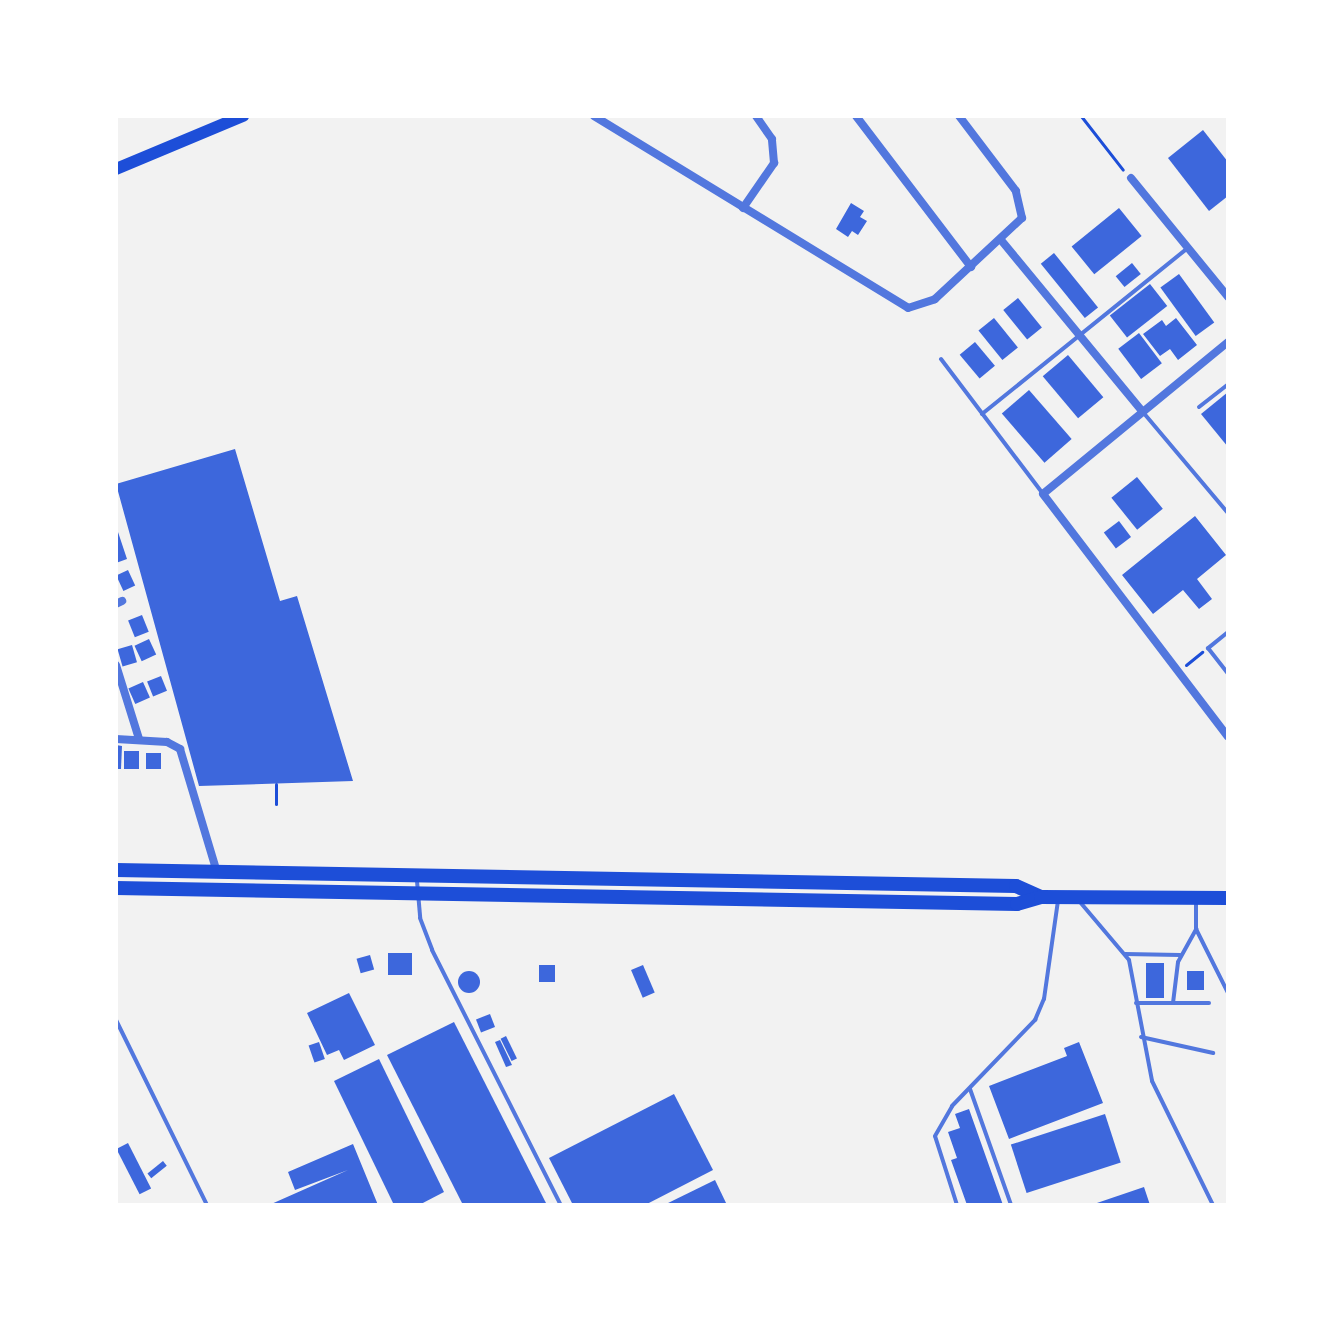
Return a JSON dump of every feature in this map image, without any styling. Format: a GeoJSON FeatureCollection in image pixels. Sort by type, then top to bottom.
{"type":"FeatureCollection","features":[{"type":"Feature","properties":{"kind":"highway"},"geometry":{"type":"LineString","coordinates":[[116,870],[217,872],[614,894],[1017,904],[1041,897],[1067,896],[1228,898]]}},
{"type":"Feature","properties":{"kind":"highway"},"geometry":{"type":"LineString","coordinates":[[614,894],[615,876]]}},
{"type":"Feature","properties":{"kind":"highway"},"geometry":{"type":"LineString","coordinates":[[116,888],[416,884],[615,876],[1016,886],[1041,897]]}},
{"type":"Feature","properties":{"kind":"main road"},"geometry":{"type":"LineString","coordinates":[[116,169],[243,116]]}},
{"type":"Feature","properties":{"kind":"street"},"geometry":{"type":"LineString","coordinates":[[594,116],[908,308],[935,299],[1022,218],[1021,200],[959,116]]}},
{"type":"Feature","properties":{"kind":"street"},"geometry":{"type":"LineString","coordinates":[[743,208],[774,163],[772,139],[756,116]]}},
{"type":"Feature","properties":{"kind":"street"},"geometry":{"type":"LineString","coordinates":[[856,116],[971,267]]}},
{"type":"Feature","properties":{"kind":"street"},"geometry":{"type":"LineString","coordinates":[[1131,178],[1228,297]]}},
{"type":"Feature","properties":{"kind":"street"},"geometry":{"type":"LineString","coordinates":[[1001,240],[1142,411]]}},
{"type":"Feature","properties":{"kind":"street"},"geometry":{"type":"LineString","coordinates":[[1228,342],[1043,494],[1228,737]]}},
{"type":"Feature","properties":{"kind":"street"},"geometry":{"type":"LineString","coordinates":[[116,665],[139,739]]}},
{"type":"Feature","properties":{"kind":"street"},"geometry":{"type":"LineString","coordinates":[[116,739],[167,742],[180,749],[217,872]]}},
{"type":"Feature","properties":{"kind":"lane"},"geometry":{"type":"LineString","coordinates":[[982,414],[1188,248]]}},
{"type":"Feature","properties":{"kind":"lane"},"geometry":{"type":"LineString","coordinates":[[941,359],[1043,494]]}},
{"type":"Feature","properties":{"kind":"lane"},"geometry":{"type":"LineString","coordinates":[[1199,407],[1228,384]]}},
{"type":"Feature","properties":{"kind":"lane"},"geometry":{"type":"LineString","coordinates":[[1142,411],[1228,513]]}},
{"type":"Feature","properties":{"kind":"lane"},"geometry":{"type":"LineString","coordinates":[[1228,632],[1208,648],[1228,674]]}},
{"type":"Feature","properties":{"kind":"lane"},"geometry":{"type":"LineString","coordinates":[[416,884],[432,950],[561,1205]]}},
{"type":"Feature","properties":{"kind":"lane"},"geometry":{"type":"LineString","coordinates":[[1067,896],[1125,954],[1152,1081],[1213,1205]]}},
{"type":"Feature","properties":{"kind":"lane"},"geometry":{"type":"LineString","coordinates":[[957,1205],[935,1136],[940,1121],[1039,1012],[1067,896]]}},
{"type":"Feature","properties":{"kind":"lane"},"geometry":{"type":"LineString","coordinates":[[1196,897],[1196,929],[1228,993]]}},
{"type":"Feature","properties":{"kind":"lane"},"geometry":{"type":"LineString","coordinates":[[1173,1003],[1180,955],[1196,929]]}},
{"type":"Feature","properties":{"kind":"lane"},"geometry":{"type":"LineString","coordinates":[[1125,954],[1180,955]]}},
{"type":"Feature","properties":{"kind":"lane"},"geometry":{"type":"LineString","coordinates":[[1136,1003],[1209,1003]]}},
{"type":"Feature","properties":{"kind":"lane"},"geometry":{"type":"LineString","coordinates":[[116,1020],[207,1205]]}},
{"type":"Feature","properties":{"kind":"lane"},"geometry":{"type":"LineString","coordinates":[[1141,1037],[1213,1053]]}},
{"type":"Feature","properties":{"kind":"lane"},"geometry":{"type":"LineString","coordinates":[[970,1089],[1011,1205]]}},
{"type":"Feature","properties":{"kind":"path"},"geometry":{"type":"LineString","coordinates":[[1081,116],[1131,178]]}},
{"type":"Feature","properties":{"kind":"path"},"geometry":{"type":"LineString","coordinates":[[1178,671],[1208,648]]}},
{"type":"Feature","properties":{"kind":"path"},"geometry":{"type":"LineString","coordinates":[[276,784],[276,804]]}},
{"type":"Feature","properties":{"kind":"building"},"geometry":{"type":"Polygon","coordinates":[[[1203,130],[1228,162],[1228,196],[1209,211],[1168,158],[1203,130]]]}},
{"type":"Feature","properties":{"kind":"building"},"geometry":{"type":"Polygon","coordinates":[[[851,203],[864,211],[860,217],[867,221],[858,235],[852,231],[848,237],[836,229],[851,203]]]}},
{"type":"Feature","properties":{"kind":"building"},"geometry":{"type":"Polygon","coordinates":[[[1119,208],[1142,236],[1094,274],[1072,246],[1119,208]]]}},
{"type":"Feature","properties":{"kind":"building"},"geometry":{"type":"Polygon","coordinates":[[[1054,253],[1098,307],[1085,318],[1041,264],[1054,253]]]}},
{"type":"Feature","properties":{"kind":"building"},"geometry":{"type":"Polygon","coordinates":[[[1132,263],[1141,274],[1124,287],[1116,276],[1132,263]]]}},
{"type":"Feature","properties":{"kind":"building"},"geometry":{"type":"Polygon","coordinates":[[[1179,274],[1214,323],[1196,336],[1160,288],[1179,274]]]}},
{"type":"Feature","properties":{"kind":"building"},"geometry":{"type":"Polygon","coordinates":[[[1150,284],[1167,306],[1127,337],[1110,315],[1150,284]]]}},
{"type":"Feature","properties":{"kind":"building"},"geometry":{"type":"Polygon","coordinates":[[[1018,298],[1042,328],[1027,339],[1003,310],[1018,298]]]}},
{"type":"Feature","properties":{"kind":"building"},"geometry":{"type":"Polygon","coordinates":[[[994,318],[1018,348],[1002,360],[978,331],[994,318]]]}},
{"type":"Feature","properties":{"kind":"building"},"geometry":{"type":"Polygon","coordinates":[[[1176,318],[1197,345],[1178,360],[1170,349],[1160,356],[1143,334],[1162,320],[1166,326],[1176,318]]]}},
{"type":"Feature","properties":{"kind":"building"},"geometry":{"type":"Polygon","coordinates":[[[1139,333],[1162,363],[1141,379],[1118,349],[1139,333]]]}},
{"type":"Feature","properties":{"kind":"building"},"geometry":{"type":"Polygon","coordinates":[[[975,342],[995,366],[980,379],[960,355],[975,342]]]}},
{"type":"Feature","properties":{"kind":"building"},"geometry":{"type":"Polygon","coordinates":[[[1068,355],[1103,397],[1078,418],[1043,376],[1068,355]]]}},
{"type":"Feature","properties":{"kind":"building"},"geometry":{"type":"Polygon","coordinates":[[[1029,390],[1072,439],[1044,463],[1002,414],[1029,390]]]}},
{"type":"Feature","properties":{"kind":"building"},"geometry":{"type":"Polygon","coordinates":[[[1228,392],[1228,447],[1201,414],[1228,392]]]}},
{"type":"Feature","properties":{"kind":"building"},"geometry":{"type":"Polygon","coordinates":[[[235,449],[280,601],[297,596],[353,781],[199,786],[116,484],[235,449]]]}},
{"type":"Feature","properties":{"kind":"building"},"geometry":{"type":"Polygon","coordinates":[[[1137,477],[1163,509],[1137,530],[1111,498],[1137,477]]]}},
{"type":"Feature","properties":{"kind":"building"},"geometry":{"type":"Polygon","coordinates":[[[1195,516],[1226,555],[1197,579],[1212,599],[1199,609],[1183,590],[1153,614],[1122,575],[1195,516]]]}},
{"type":"Feature","properties":{"kind":"building"},"geometry":{"type":"Polygon","coordinates":[[[1119,521],[1131,537],[1116,548],[1104,532],[1119,521]]]}},
{"type":"Feature","properties":{"kind":"building"},"geometry":{"type":"Polygon","coordinates":[[[116,526],[127,559],[116,563],[116,526]]]}},
{"type":"Feature","properties":{"kind":"building"},"geometry":{"type":"Polygon","coordinates":[[[128,570],[135,585],[123,591],[116,575],[128,570]]]}},
{"type":"Feature","properties":{"kind":"building"},"geometry":{"type":"Polygon","coordinates":[[[142,615],[149,632],[135,637],[128,621],[142,615]]]}},
{"type":"Feature","properties":{"kind":"building"},"geometry":{"type":"Polygon","coordinates":[[[149,639],[156,654],[142,661],[134,646],[149,639]]]}},
{"type":"Feature","properties":{"kind":"building"},"geometry":{"type":"Polygon","coordinates":[[[132,645],[137,662],[123,666],[118,649],[132,645]]]}},
{"type":"Feature","properties":{"kind":"building"},"geometry":{"type":"Polygon","coordinates":[[[161,676],[167,691],[153,696],[147,682],[161,676]]]}},
{"type":"Feature","properties":{"kind":"building"},"geometry":{"type":"Polygon","coordinates":[[[143,682],[150,698],[135,704],[128,689],[143,682]]]}},
{"type":"Feature","properties":{"kind":"building"},"geometry":{"type":"Polygon","coordinates":[[[116,745],[122,746],[121,769],[116,769],[116,745]]]}},
{"type":"Feature","properties":{"kind":"building"},"geometry":{"type":"Polygon","coordinates":[[[124,751],[139,751],[139,769],[124,769],[124,751]]]}},
{"type":"Feature","properties":{"kind":"building"},"geometry":{"type":"Polygon","coordinates":[[[146,753],[161,753],[161,769],[146,769],[146,753]]]}},
{"type":"Feature","properties":{"kind":"building"},"geometry":{"type":"Polygon","coordinates":[[[388,953],[412,953],[412,975],[388,975],[388,953]]]}},
{"type":"Feature","properties":{"kind":"building"},"geometry":{"type":"Polygon","coordinates":[[[370,955],[374,969],[361,973],[357,959],[370,955]]]}},
{"type":"Feature","properties":{"kind":"building"},"geometry":{"type":"Polygon","coordinates":[[[1146,963],[1164,963],[1164,998],[1146,998],[1146,963]]]}},
{"type":"Feature","properties":{"kind":"building"},"geometry":{"type":"Polygon","coordinates":[[[539,965],[555,965],[555,982],[539,982],[539,965]]]}},
{"type":"Feature","properties":{"kind":"building"},"geometry":{"type":"Polygon","coordinates":[[[643,965],[655,993],[643,998],[631,970],[643,965]]]}},
{"type":"Feature","properties":{"kind":"building"},"geometry":{"type":"Polygon","coordinates":[[[469,971],[477,974],[480,982],[477,990],[469,993],[461,990],[458,982],[461,974],[469,971]]]}},
{"type":"Feature","properties":{"kind":"building"},"geometry":{"type":"Polygon","coordinates":[[[1187,971],[1204,971],[1204,990],[1187,990],[1187,971]]]}},
{"type":"Feature","properties":{"kind":"building"},"geometry":{"type":"Polygon","coordinates":[[[349,993],[375,1045],[344,1060],[339,1050],[327,1055],[307,1013],[349,993]]]}},
{"type":"Feature","properties":{"kind":"building"},"geometry":{"type":"Polygon","coordinates":[[[490,1014],[495,1027],[481,1032],[476,1019],[490,1014]]]}},
{"type":"Feature","properties":{"kind":"building"},"geometry":{"type":"Polygon","coordinates":[[[454,1022],[547,1205],[463,1205],[387,1055],[454,1022]]]}},
{"type":"Feature","properties":{"kind":"building"},"geometry":{"type":"Polygon","coordinates":[[[506,1036],[517,1058],[512,1061],[501,1039],[506,1036]]]}},
{"type":"Feature","properties":{"kind":"building"},"geometry":{"type":"Polygon","coordinates":[[[500,1040],[512,1065],[506,1067],[495,1042],[500,1040]]]}},
{"type":"Feature","properties":{"kind":"building"},"geometry":{"type":"Polygon","coordinates":[[[319,1042],[325,1059],[314,1063],[309,1046],[319,1042]]]}},
{"type":"Feature","properties":{"kind":"building"},"geometry":{"type":"Polygon","coordinates":[[[1079,1042],[1103,1103],[1009,1139],[989,1086],[1067,1056],[1064,1048],[1079,1042]]]}},
{"type":"Feature","properties":{"kind":"building"},"geometry":{"type":"Polygon","coordinates":[[[379,1059],[444,1192],[419,1205],[394,1205],[334,1081],[379,1059]]]}},
{"type":"Feature","properties":{"kind":"building"},"geometry":{"type":"Polygon","coordinates":[[[674,1094],[713,1170],[645,1205],[573,1205],[549,1158],[674,1094]]]}},
{"type":"Feature","properties":{"kind":"building"},"geometry":{"type":"Polygon","coordinates":[[[969,1109],[1003,1205],[967,1205],[951,1160],[957,1158],[948,1132],[960,1128],[955,1114],[969,1109]]]}},
{"type":"Feature","properties":{"kind":"building"},"geometry":{"type":"Polygon","coordinates":[[[1105,1114],[1121,1163],[1027,1193],[1011,1145],[1105,1114]]]}},
{"type":"Feature","properties":{"kind":"building"},"geometry":{"type":"Polygon","coordinates":[[[128,1143],[151,1188],[140,1194],[116,1149],[128,1143]]]}},
{"type":"Feature","properties":{"kind":"building"},"geometry":{"type":"Polygon","coordinates":[[[353,1144],[378,1205],[269,1205],[348,1170],[295,1190],[288,1172],[353,1144]]]}},
{"type":"Feature","properties":{"kind":"building"},"geometry":{"type":"Polygon","coordinates":[[[163,1161],[167,1166],[151,1178],[147,1174],[163,1161]]]}},
{"type":"Feature","properties":{"kind":"building"},"geometry":{"type":"Polygon","coordinates":[[[715,1180],[727,1205],[664,1205],[715,1180]]]}},
{"type":"Feature","properties":{"kind":"building"},"geometry":{"type":"Polygon","coordinates":[[[1144,1187],[1150,1205],[1094,1205],[1094,1204],[1144,1187]]]}}]}
